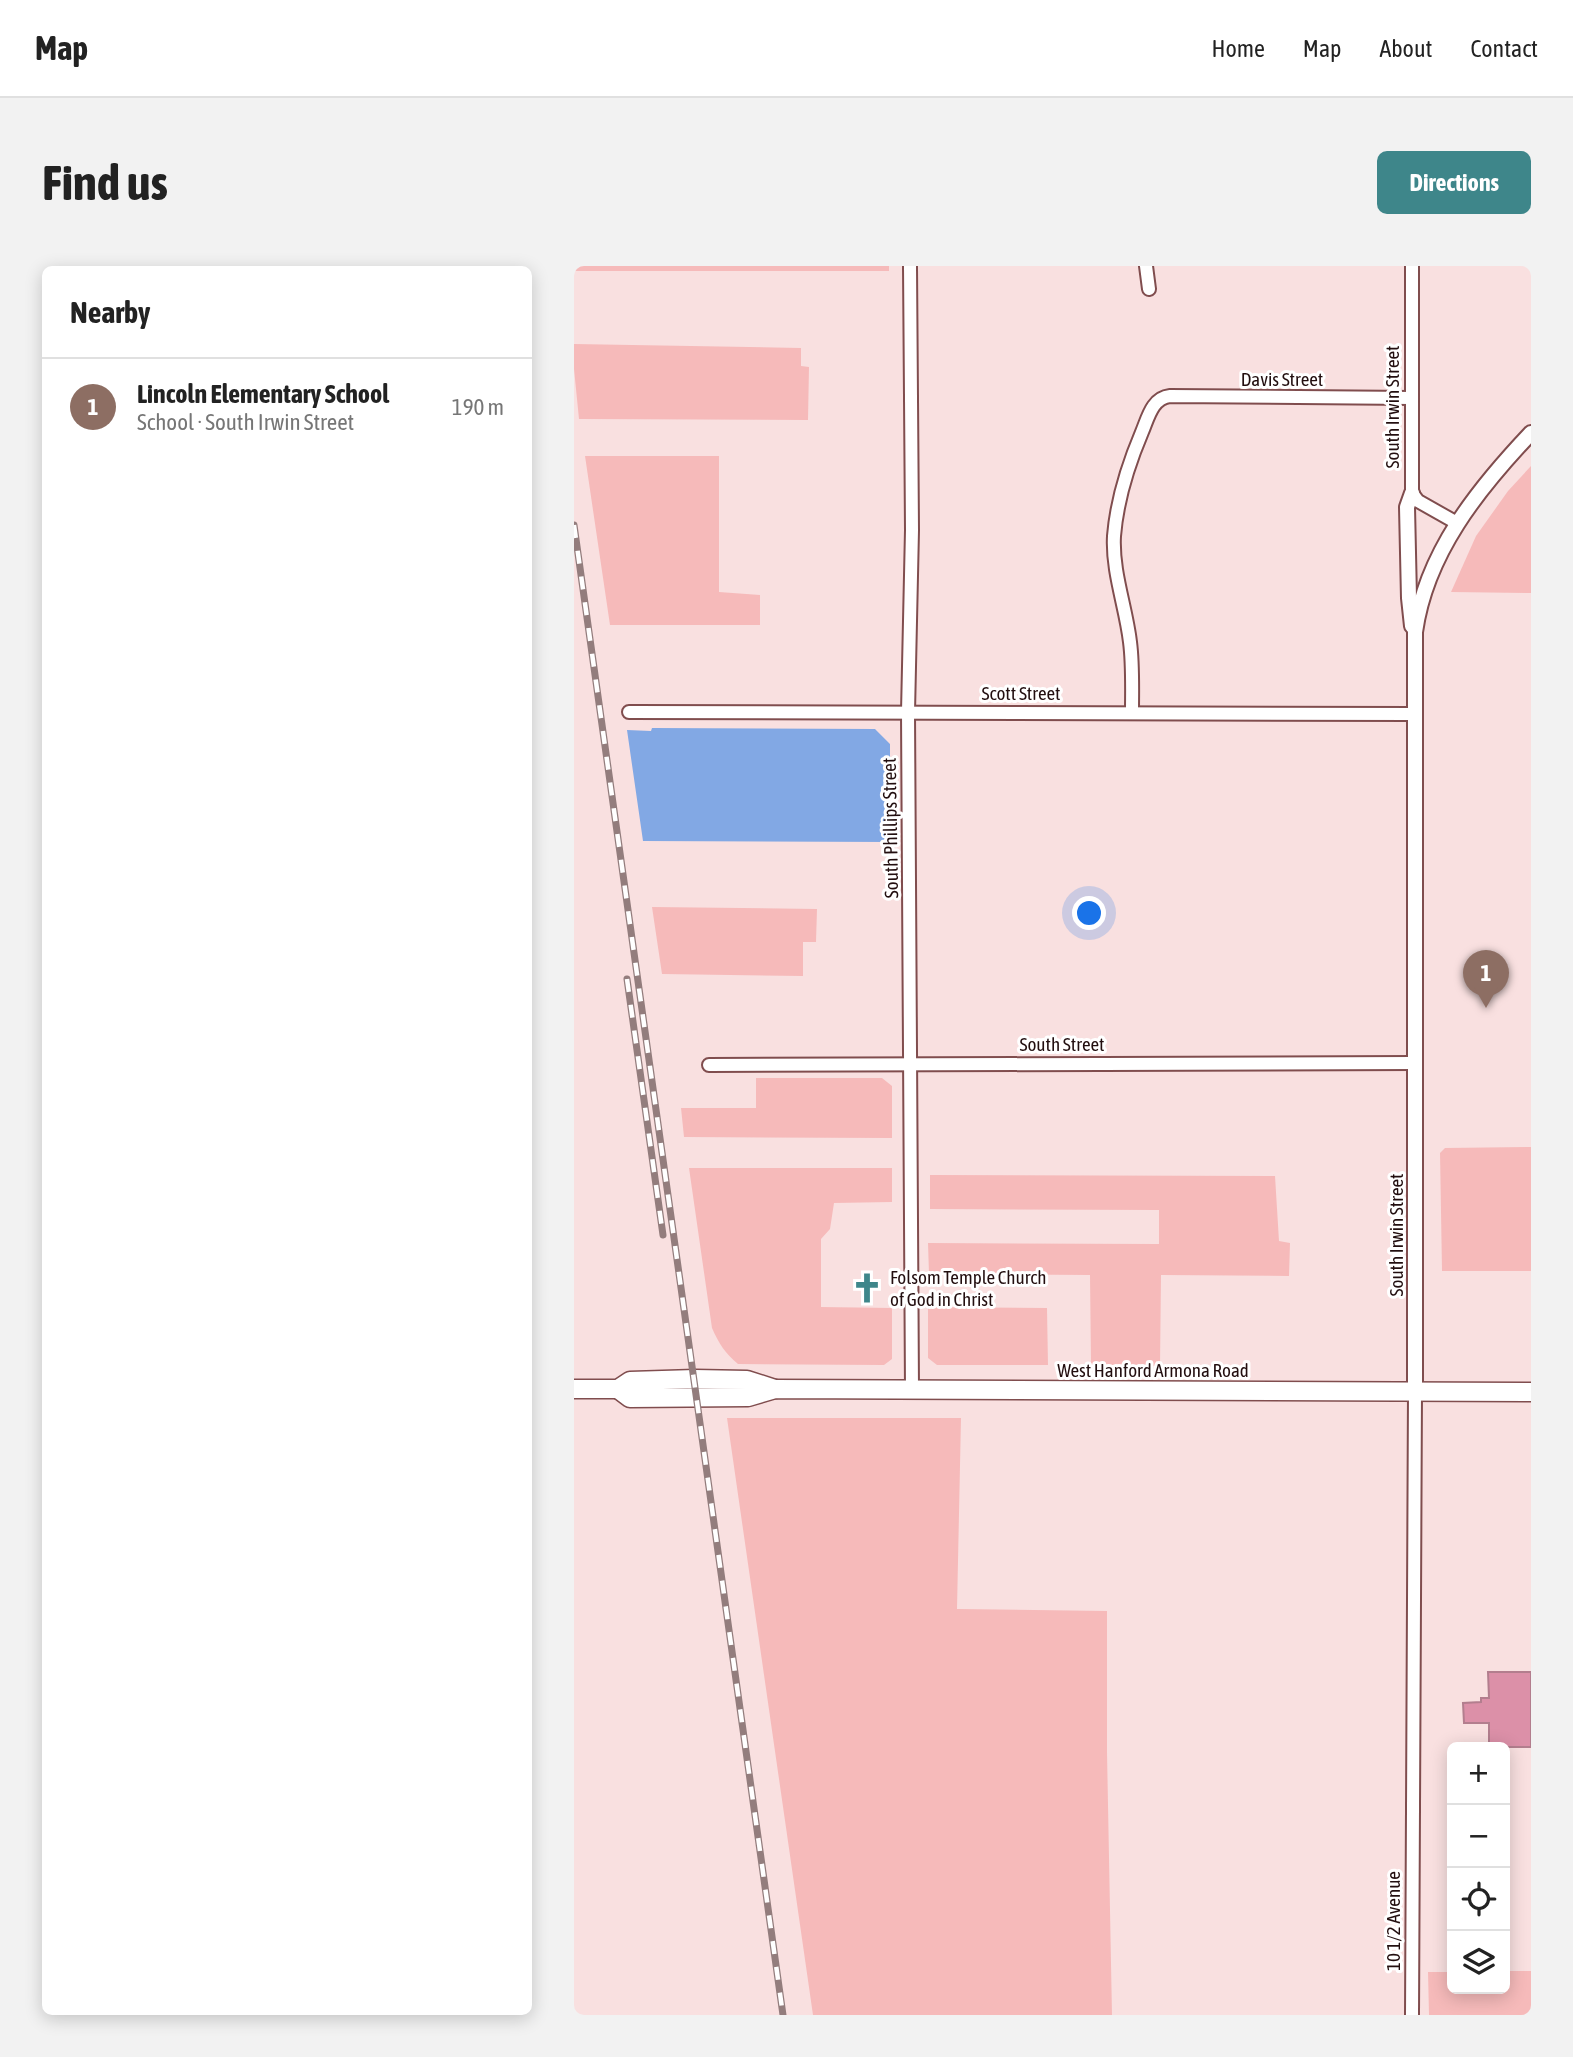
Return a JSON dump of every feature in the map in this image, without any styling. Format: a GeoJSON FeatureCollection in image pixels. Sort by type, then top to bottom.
{"type":"FeatureCollection","features":[{"type":"Feature","properties":{"kind":"main road","name":"West Hanford Armona Road"},"geometry":{"type":"LineString","coordinates":[[574,1389],[618,1389],[630,1381],[695,1379],[747,1380],[775,1389],[1531,1392]]}},
{"type":"Feature","properties":{"kind":"street","name":"South Phillips Street"},"geometry":{"type":"LineString","coordinates":[[910,266],[912,530],[908,712],[912,1391]]}},
{"type":"Feature","properties":{"kind":"street"},"geometry":{"type":"LineString","coordinates":[[1146,266],[1149,289]]}},
{"type":"Feature","properties":{"kind":"street","name":"South Irwin Street"},"geometry":{"type":"LineString","coordinates":[[1412,266],[1412,493],[1418,501],[1457,523]]}},
{"type":"Feature","properties":{"kind":"street","name":"Davis Street"},"geometry":{"type":"LineString","coordinates":[[1132,712],[1130,642],[1116,568],[1114,536],[1118,505],[1131,459],[1155,403],[1170,396],[1412,398]]}},
{"type":"Feature","properties":{"kind":"street"},"geometry":{"type":"LineString","coordinates":[[1415,645],[1417,622],[1430,576],[1457,523],[1473,500],[1531,433]]}},
{"type":"Feature","properties":{"kind":"street"},"geometry":{"type":"LineString","coordinates":[[1412,493],[1407,507],[1409,598],[1415,645]]}},
{"type":"Feature","properties":{"kind":"street","name":"South Irwin Street"},"geometry":{"type":"LineString","coordinates":[[1413,1826],[1415,645]]}},
{"type":"Feature","properties":{"kind":"street","name":"Scott Street"},"geometry":{"type":"LineString","coordinates":[[629,712],[1414,714]]}},
{"type":"Feature","properties":{"kind":"street","name":"South Street"},"geometry":{"type":"LineString","coordinates":[[709,1065],[1415,1063]]}},
{"type":"Feature","properties":{"kind":"street","name":"10 1/2 Avenue"},"geometry":{"type":"LineString","coordinates":[[1412,2015],[1413,1826]]}},
{"type":"Feature","properties":{"kind":"shaded area"},"geometry":{"type":"Polygon","coordinates":[[[574,266],[889,266],[889,271],[574,271],[574,266]]]}},
{"type":"Feature","properties":{"kind":"shaded area"},"geometry":{"type":"Polygon","coordinates":[[[574,344],[801,348],[801,366],[809,367],[808,420],[579,419],[574,344]]]}},
{"type":"Feature","properties":{"kind":"shaded area"},"geometry":{"type":"Polygon","coordinates":[[[585,456],[719,456],[719,592],[760,595],[760,625],[610,625],[585,456]]]}},
{"type":"Feature","properties":{"kind":"shaded area"},"geometry":{"type":"Polygon","coordinates":[[[1531,466],[1531,593],[1451,592],[1476,536],[1508,491],[1531,466]]]}},
{"type":"Feature","properties":{"kind":"shaded area"},"geometry":{"type":"Polygon","coordinates":[[[652,907],[817,909],[816,942],[803,942],[803,976],[662,974],[652,907]]]}},
{"type":"Feature","properties":{"kind":"shaded area"},"geometry":{"type":"Polygon","coordinates":[[[756,1078],[882,1078],[892,1086],[892,1138],[684,1137],[681,1108],[756,1108],[756,1078]]]}},
{"type":"Feature","properties":{"kind":"shaded area"},"geometry":{"type":"Polygon","coordinates":[[[1531,1147],[1531,1271],[1442,1271],[1440,1153],[1445,1148],[1531,1147]]]}},
{"type":"Feature","properties":{"kind":"shaded area"},"geometry":{"type":"Polygon","coordinates":[[[689,1168],[892,1168],[892,1202],[834,1203],[830,1229],[821,1239],[821,1307],[892,1308],[892,1359],[884,1365],[738,1364],[733,1360],[712,1328],[689,1168]]]}},
{"type":"Feature","properties":{"kind":"shaded area"},"geometry":{"type":"Polygon","coordinates":[[[930,1175],[1275,1176],[1279,1241],[1290,1243],[1289,1276],[1161,1275],[1160,1366],[1091,1365],[1090,1275],[929,1274],[928,1243],[1159,1244],[1159,1210],[930,1209],[930,1175]]]}},
{"type":"Feature","properties":{"kind":"shaded area"},"geometry":{"type":"Polygon","coordinates":[[[928,1307],[1047,1308],[1048,1365],[937,1365],[928,1358],[928,1307]]]}},
{"type":"Feature","properties":{"kind":"shaded area"},"geometry":{"type":"Polygon","coordinates":[[[727,1418],[961,1418],[957,1609],[1107,1611],[1112,2015],[813,2015],[727,1418]]]}},
{"type":"Feature","properties":{"kind":"shaded area"},"geometry":{"type":"Polygon","coordinates":[[[1510,1971],[1531,1971],[1531,2015],[1429,2015],[1428,1972],[1447,1972],[1447,1994],[1510,1994],[1510,1971]]]}},
{"type":"Feature","properties":{"kind":"water"},"geometry":{"type":"Polygon","coordinates":[[[652,728],[875,729],[890,744],[890,842],[643,841],[627,730],[651,731],[652,728]]]}},
{"type":"Feature","properties":{"kind":"building"},"geometry":{"type":"Polygon","coordinates":[[[1488,1672],[1531,1672],[1531,1747],[1510,1747],[1510,1742],[1489,1742],[1489,1723],[1464,1723],[1463,1703],[1481,1702],[1481,1698],[1489,1698],[1488,1672]]]}},
{"type":"Feature","properties":{"kind":"railway"},"geometry":{"type":"LineString","coordinates":[[574,525],[783,2015]]}},
{"type":"Feature","properties":{"kind":"railway"},"geometry":{"type":"LineString","coordinates":[[627,979],[663,1235]]}},
{"type":"Feature","properties":{"kind":"place","name":"Lincoln Elementary School"},"geometry":{"type":"Point","coordinates":[1486,1008]}},
{"type":"Feature","properties":{"kind":"place","name":"Folsom Temple Church of God in Christ"},"geometry":{"type":"Point","coordinates":[867,1288]}}]}
